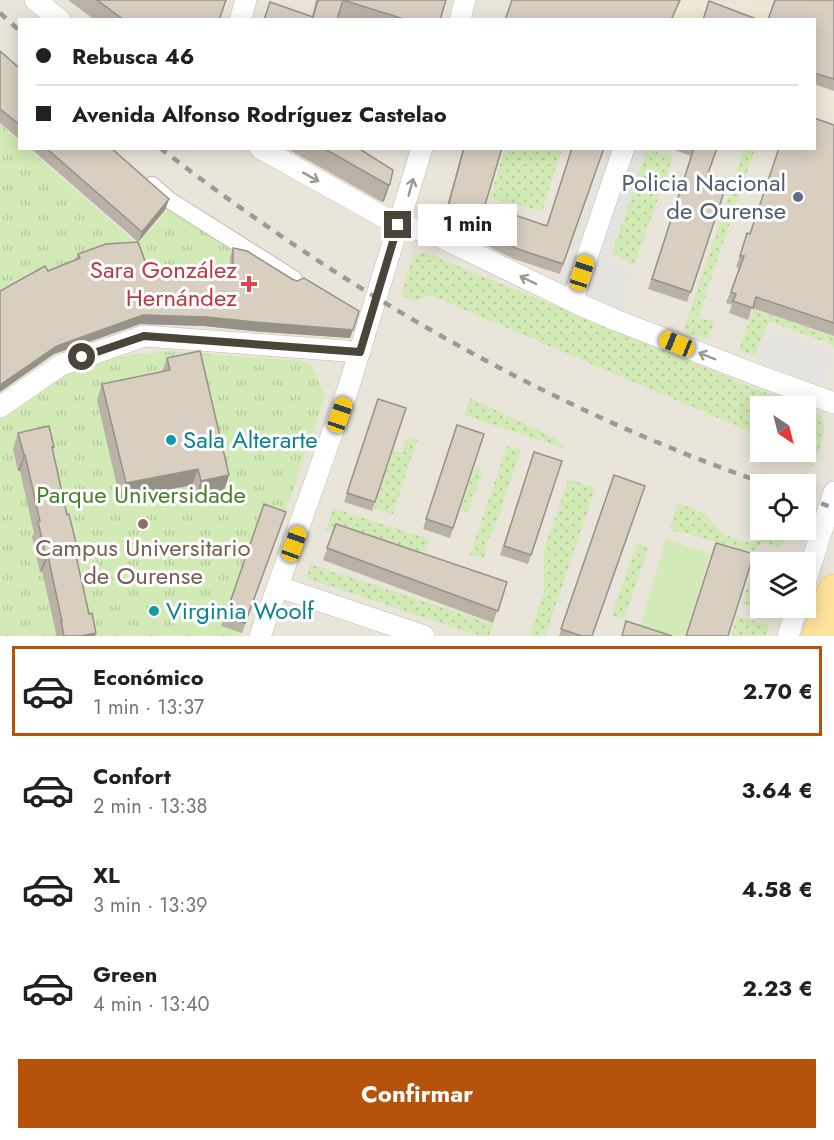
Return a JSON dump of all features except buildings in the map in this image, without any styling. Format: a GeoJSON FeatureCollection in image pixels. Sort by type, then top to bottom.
{"type":"FeatureCollection","features":[{"type":"Feature","properties":{"kind":"main road"},"geometry":{"type":"LineString","coordinates":[[819,636],[834,591]]}},
{"type":"Feature","properties":{"kind":"street"},"geometry":{"type":"LineString","coordinates":[[35,0],[58,18]]}},
{"type":"Feature","properties":{"kind":"street"},"geometry":{"type":"LineString","coordinates":[[241,18],[246,0]]}},
{"type":"Feature","properties":{"kind":"street"},"geometry":{"type":"LineString","coordinates":[[460,18],[465,0]]}},
{"type":"Feature","properties":{"kind":"street"},"geometry":{"type":"LineString","coordinates":[[264,150],[398,225],[432,232],[613,319],[834,403]]}},
{"type":"Feature","properties":{"kind":"street"},"geometry":{"type":"LineString","coordinates":[[261,636],[340,415],[421,150]]}},
{"type":"Feature","properties":{"kind":"street"},"geometry":{"type":"LineString","coordinates":[[574,302],[575,293],[623,150]]}},
{"type":"Feature","properties":{"kind":"street"},"geometry":{"type":"LineString","coordinates":[[144,178],[170,200],[294,279]]}},
{"type":"Feature","properties":{"kind":"street"},"geometry":{"type":"LineString","coordinates":[[0,407],[61,364],[144,336],[360,352]]}},
{"type":"Feature","properties":{"kind":"street"},"geometry":{"type":"LineString","coordinates":[[815,552],[834,492]]}},
{"type":"Feature","properties":{"kind":"street"},"geometry":{"type":"LineString","coordinates":[[279,587],[424,636]]}},
{"type":"Feature","properties":{"kind":"street"},"geometry":{"type":"LineString","coordinates":[[788,636],[794,618]]}},
{"type":"Feature","properties":{"kind":"shaded area"},"geometry":{"type":"Polygon","coordinates":[[[0,0],[834,0],[834,636],[0,636],[0,0]]]}},
{"type":"Feature","properties":{"kind":"shaded area"},"geometry":{"type":"Polygon","coordinates":[[[681,1],[834,8],[834,120],[816,114],[816,18],[674,18],[681,1]]]}},
{"type":"Feature","properties":{"kind":"shaded area"},"geometry":{"type":"Polygon","coordinates":[[[605,150],[646,150],[607,261],[630,271],[619,313],[559,283],[605,150]]]}},
{"type":"Feature","properties":{"kind":"shaded area"},"geometry":{"type":"Polygon","coordinates":[[[768,332],[832,352],[822,385],[756,365],[768,332]]]}},
{"type":"Feature","properties":{"kind":"green space"},"geometry":{"type":"Polygon","coordinates":[[[0,124],[18,140],[18,150],[29,150],[136,243],[146,231],[149,233],[172,204],[262,263],[230,257],[230,275],[0,297],[0,124]]]}},
{"type":"Feature","properties":{"kind":"green space"},"geometry":{"type":"Polygon","coordinates":[[[504,150],[562,150],[542,211],[490,198],[504,150]]]}},
{"type":"Feature","properties":{"kind":"green space"},"geometry":{"type":"Polygon","coordinates":[[[647,150],[673,157],[634,266],[612,253],[647,150]]]}},
{"type":"Feature","properties":{"kind":"green space"},"geometry":{"type":"Polygon","coordinates":[[[744,150],[755,150],[698,317],[714,322],[708,340],[683,332],[744,150]]]}},
{"type":"Feature","properties":{"kind":"green space"},"geometry":{"type":"Polygon","coordinates":[[[427,253],[774,396],[750,396],[750,432],[430,295],[415,301],[401,295],[414,254],[427,253]]]}},
{"type":"Feature","properties":{"kind":"green space"},"geometry":{"type":"Polygon","coordinates":[[[753,309],[834,337],[834,348],[831,344],[770,322],[755,355],[740,351],[753,309]]]}},
{"type":"Feature","properties":{"kind":"green space","name":"Parque Universidade"},"geometry":{"type":"Polygon","coordinates":[[[171,351],[303,361],[313,368],[325,397],[240,636],[0,636],[0,414],[68,370],[104,358],[171,351]]]}},
{"type":"Feature","properties":{"kind":"green space"},"geometry":{"type":"Polygon","coordinates":[[[471,398],[556,439],[565,449],[464,415],[471,398]]]}},
{"type":"Feature","properties":{"kind":"green space"},"geometry":{"type":"Polygon","coordinates":[[[816,414],[821,416],[823,422],[822,442],[816,457],[816,414]]]}},
{"type":"Feature","properties":{"kind":"green space"},"geometry":{"type":"Polygon","coordinates":[[[407,437],[417,440],[393,514],[374,509],[394,450],[402,452],[407,437]]]}},
{"type":"Feature","properties":{"kind":"green space"},"geometry":{"type":"Polygon","coordinates":[[[507,446],[521,450],[494,530],[488,539],[484,558],[470,555],[507,446]]]}},
{"type":"Feature","properties":{"kind":"green space"},"geometry":{"type":"Polygon","coordinates":[[[475,466],[479,467],[482,473],[468,512],[460,512],[475,466]]]}},
{"type":"Feature","properties":{"kind":"green space"},"geometry":{"type":"Polygon","coordinates":[[[568,481],[592,486],[595,490],[545,636],[529,636],[544,593],[544,549],[568,481]]]}},
{"type":"Feature","properties":{"kind":"green space"},"geometry":{"type":"Polygon","coordinates":[[[678,503],[704,513],[726,535],[746,542],[784,540],[780,548],[764,543],[754,552],[669,529],[678,503]]]}},
{"type":"Feature","properties":{"kind":"green space"},"geometry":{"type":"Polygon","coordinates":[[[333,508],[429,539],[421,563],[326,530],[333,508]]]}},
{"type":"Feature","properties":{"kind":"green space"},"geometry":{"type":"Polygon","coordinates":[[[666,539],[710,554],[684,636],[641,636],[638,635],[666,539]]]}},
{"type":"Feature","properties":{"kind":"green space"},"geometry":{"type":"Polygon","coordinates":[[[637,543],[649,547],[624,619],[611,616],[637,543]]]}},
{"type":"Feature","properties":{"kind":"green space"},"geometry":{"type":"Polygon","coordinates":[[[311,564],[493,624],[489,636],[479,636],[306,578],[311,564]]]}},
{"type":"Feature","properties":{"kind":"green space"},"geometry":{"type":"Polygon","coordinates":[[[750,578],[750,606],[742,604],[750,578]]]}},
{"type":"Feature","properties":{"kind":"green space"},"geometry":{"type":"Polygon","coordinates":[[[737,616],[769,625],[765,636],[731,636],[737,616]]]}},
{"type":"Feature","properties":{"kind":"railway"},"geometry":{"type":"LineString","coordinates":[[0,13],[18,29]]}},
{"type":"Feature","properties":{"kind":"railway"},"geometry":{"type":"LineString","coordinates":[[163,150],[302,250],[375,297],[450,341],[606,420],[686,454],[750,478]]}},
{"type":"Feature","properties":{"kind":"railway"},"geometry":{"type":"LineString","coordinates":[[816,502],[834,508]]}},
{"type":"Feature","properties":{"kind":"place","name":"Policia Nacional de Ourense"},"geometry":{"type":"Point","coordinates":[798,197]}},
{"type":"Feature","properties":{"kind":"place","name":"Sara González Hernández"},"geometry":{"type":"Point","coordinates":[249,284]}},
{"type":"Feature","properties":{"kind":"place","name":"Sala Alterarte"},"geometry":{"type":"Point","coordinates":[171,440]}},
{"type":"Feature","properties":{"kind":"place","name":"Campus Universitario de Ourense"},"geometry":{"type":"Point","coordinates":[143,524]}},
{"type":"Feature","properties":{"kind":"place","name":"Virginia Woolf"},"geometry":{"type":"Point","coordinates":[154,611]}},
{"type":"Feature","properties":{"kind":"route"},"geometry":{"type":"LineString","coordinates":[[82,357],[144,336],[360,352],[398,225]]}}]}
